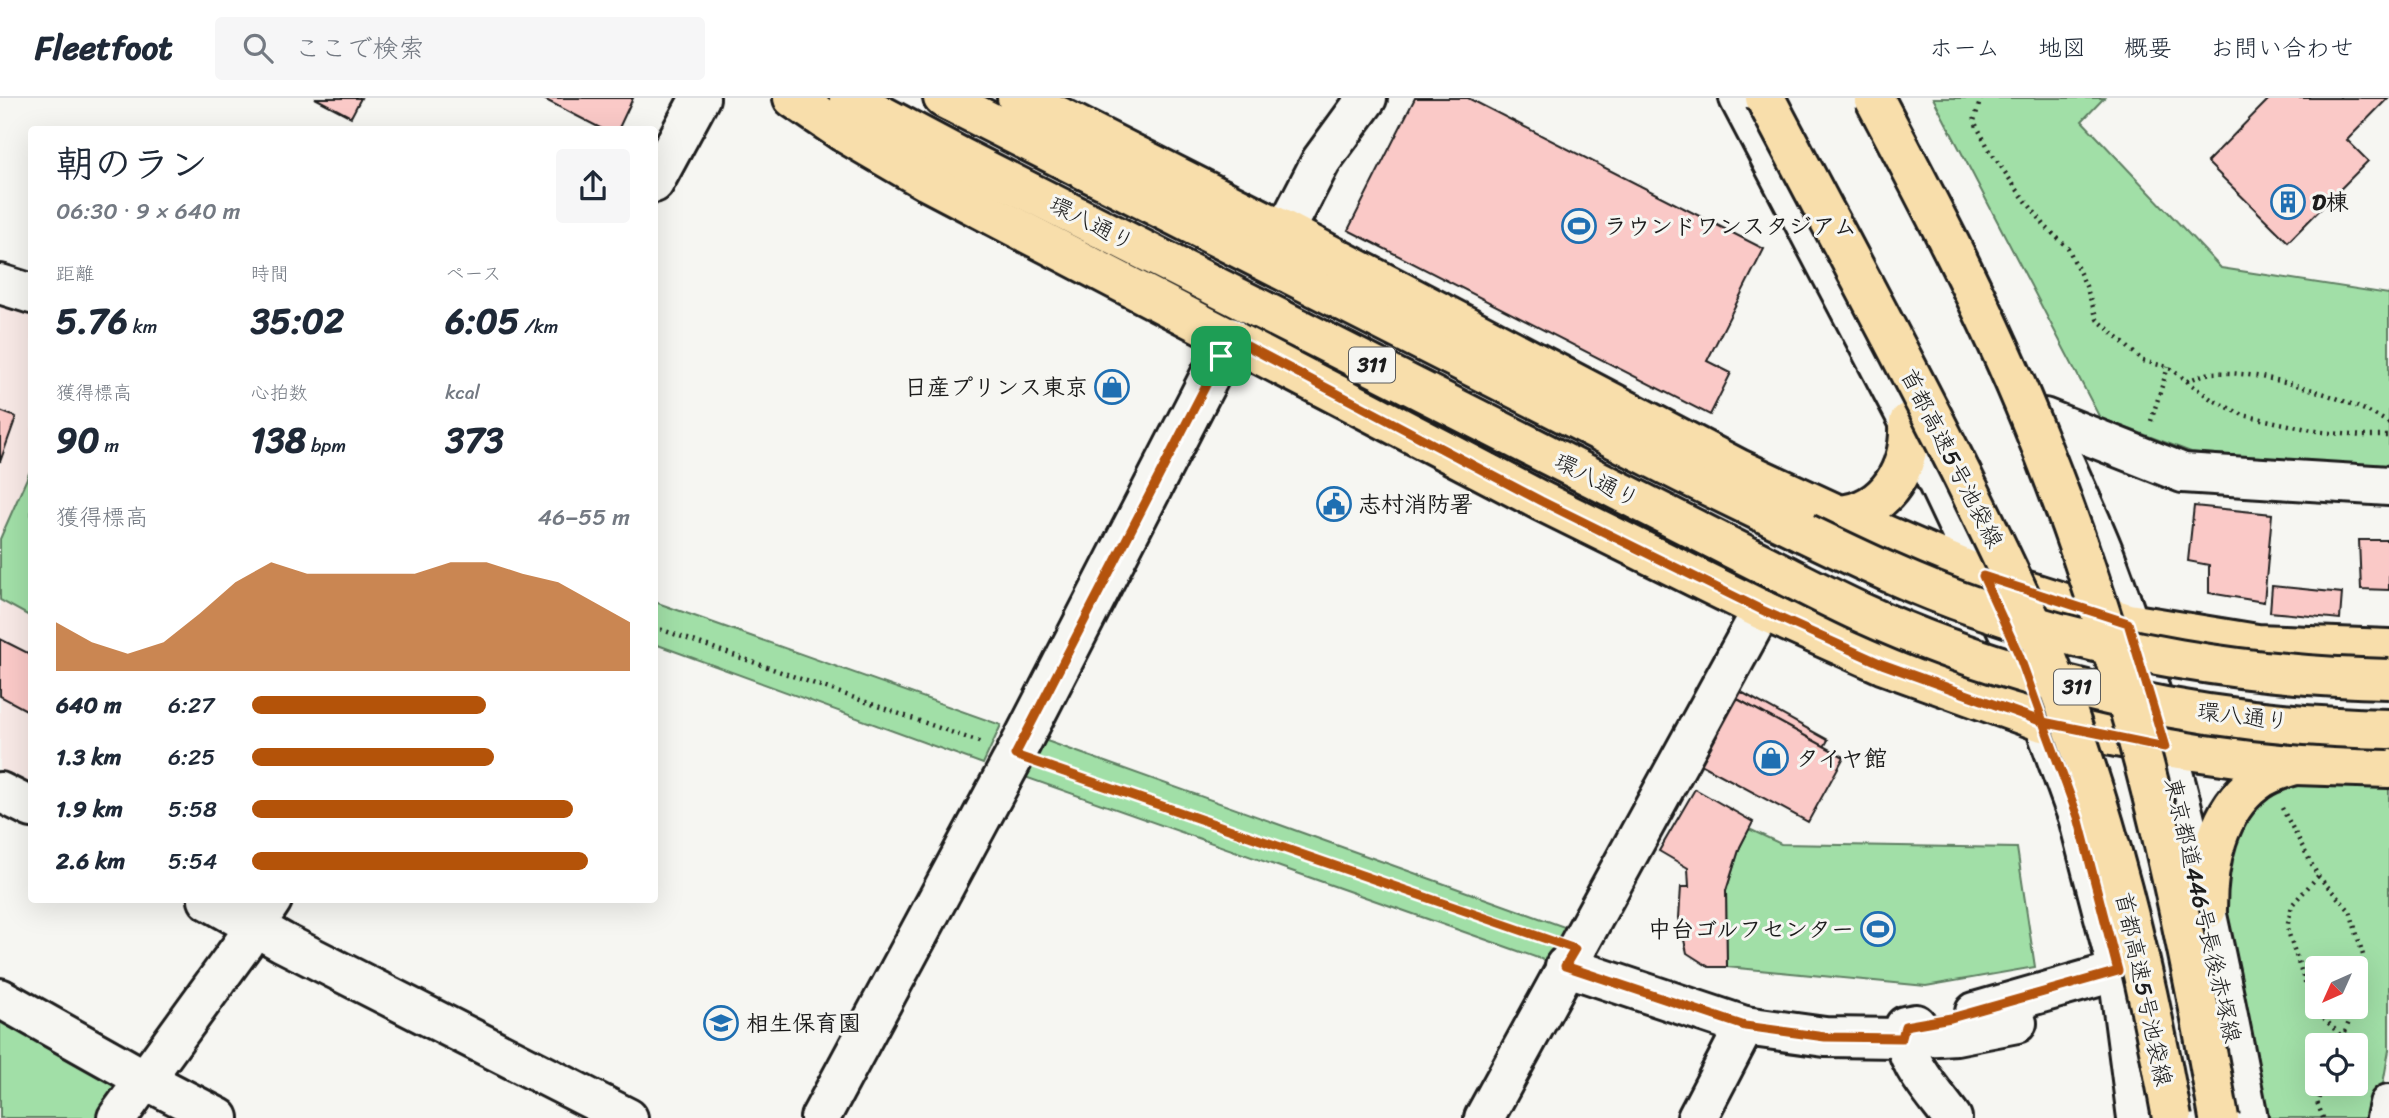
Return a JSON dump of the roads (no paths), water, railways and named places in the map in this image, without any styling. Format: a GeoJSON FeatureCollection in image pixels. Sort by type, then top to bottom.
{"type":"FeatureCollection","features":[{"type":"Feature","properties":{"kind":"main road"},"geometry":{"type":"LineString","coordinates":[[793,98],[843,132],[927,181],[1541,501],[1762,610],[1882,664],[2043,722],[2165,747],[2295,765],[2389,768]]}},
{"type":"Feature","properties":{"kind":"main road","name":"環八通り"},"geometry":{"type":"LineString","coordinates":[[849,98],[960,157],[1861,612],[1960,651],[2024,672],[2155,705],[2266,720],[2389,729]]}},
{"type":"Feature","properties":{"kind":"main road","name":"環八通り"},"geometry":{"type":"LineString","coordinates":[[943,98],[1684,474],[1881,570],[1975,607],[2071,637],[2171,657],[2271,671],[2389,679]]}},
{"type":"Feature","properties":{"kind":"main road"},"geometry":{"type":"LineString","coordinates":[[1017,98],[1285,231],[1739,469],[1983,576],[2128,623],[2257,644],[2389,649]]}},
{"type":"Feature","properties":{"kind":"main road","name":"首都高速5号池袋線"},"geometry":{"type":"LineString","coordinates":[[1765,98],[1927,404],[2015,584],[2047,657],[2108,832],[2138,950],[2172,1118]]}},
{"type":"Feature","properties":{"kind":"main road"},"geometry":{"type":"LineString","coordinates":[[1875,98],[1953,250],[2026,409],[2104,620],[2162,835],[2207,1047],[2219,1118]]}},
{"type":"Feature","properties":{"kind":"main road"},"geometry":{"type":"LineString","coordinates":[[1839,515],[1864,511],[1889,489],[1907,456],[1909,422]]}},
{"type":"Feature","properties":{"kind":"main road"},"geometry":{"type":"LineString","coordinates":[[2207,909],[2210,862],[2227,816],[2240,796],[2256,781],[2274,771],[2295,765]]}},
{"type":"Feature","properties":{"kind":"street"},"geometry":{"type":"LineString","coordinates":[[658,175],[699,98]]}},
{"type":"Feature","properties":{"kind":"street"},"geometry":{"type":"LineString","coordinates":[[1285,231],[1321,161],[1367,98]]}},
{"type":"Feature","properties":{"kind":"street"},"geometry":{"type":"LineString","coordinates":[[1739,98],[1909,422],[2019,655],[2078,817],[2118,971],[2137,1118]]}},
{"type":"Feature","properties":{"kind":"street","name":"東京都道446号長後赤塚線"},"geometry":{"type":"LineString","coordinates":[[1875,98],[1952,239],[2044,418],[2105,556],[2165,747],[2207,909],[2248,1118]]}},
{"type":"Feature","properties":{"kind":"street"},"geometry":{"type":"LineString","coordinates":[[0,284],[28,293]]}},
{"type":"Feature","properties":{"kind":"street"},"geometry":{"type":"LineString","coordinates":[[820,1118],[1015,755],[1230,337]]}},
{"type":"Feature","properties":{"kind":"street"},"geometry":{"type":"LineString","coordinates":[[2044,418],[2183,473],[2389,486]]}},
{"type":"Feature","properties":{"kind":"street"},"geometry":{"type":"LineString","coordinates":[[1484,1118],[1762,610]]}},
{"type":"Feature","properties":{"kind":"street"},"geometry":{"type":"LineString","coordinates":[[0,792],[28,806]]}},
{"type":"Feature","properties":{"kind":"street"},"geometry":{"type":"LineString","coordinates":[[221,903],[264,913],[282,942],[628,1118]]}},
{"type":"Feature","properties":{"kind":"street"},"geometry":{"type":"LineString","coordinates":[[117,1118],[264,913]]}},
{"type":"Feature","properties":{"kind":"street"},"geometry":{"type":"LineString","coordinates":[[1570,957],[1745,1026],[1825,1037],[1902,1038],[1956,1035],[2017,1023]]}},
{"type":"Feature","properties":{"kind":"street"},"geometry":{"type":"LineString","coordinates":[[1952,1118],[1910,1060],[1902,1038],[1905,1026],[1951,1018],[2118,971]]}},
{"type":"Feature","properties":{"kind":"street"},"geometry":{"type":"LineString","coordinates":[[0,998],[219,1118]]}},
{"type":"Feature","properties":{"kind":"street"},"geometry":{"type":"LineString","coordinates":[[1697,1118],[1745,1026]]}},
{"type":"Feature","properties":{"kind":"street"},"geometry":{"type":"LineString","coordinates":[[2386,1118],[2389,1104]]}},
{"type":"Feature","properties":{"kind":"place","name":"D棟"},"geometry":{"type":"Point","coordinates":[2288,202]}},
{"type":"Feature","properties":{"kind":"place","name":"ラウンドワンスタジアム"},"geometry":{"type":"Point","coordinates":[1579,226]}},
{"type":"Feature","properties":{"kind":"place","name":"日産プリンス東京"},"geometry":{"type":"Point","coordinates":[1112,387]}},
{"type":"Feature","properties":{"kind":"place","name":"志村消防署"},"geometry":{"type":"Point","coordinates":[1334,504]}},
{"type":"Feature","properties":{"kind":"place","name":"タイヤ館"},"geometry":{"type":"Point","coordinates":[1771,758]}},
{"type":"Feature","properties":{"kind":"place","name":"中台ゴルフセンター"},"geometry":{"type":"Point","coordinates":[1878,929]}},
{"type":"Feature","properties":{"kind":"place","name":"相生保育園"},"geometry":{"type":"Point","coordinates":[721,1023]}}]}
